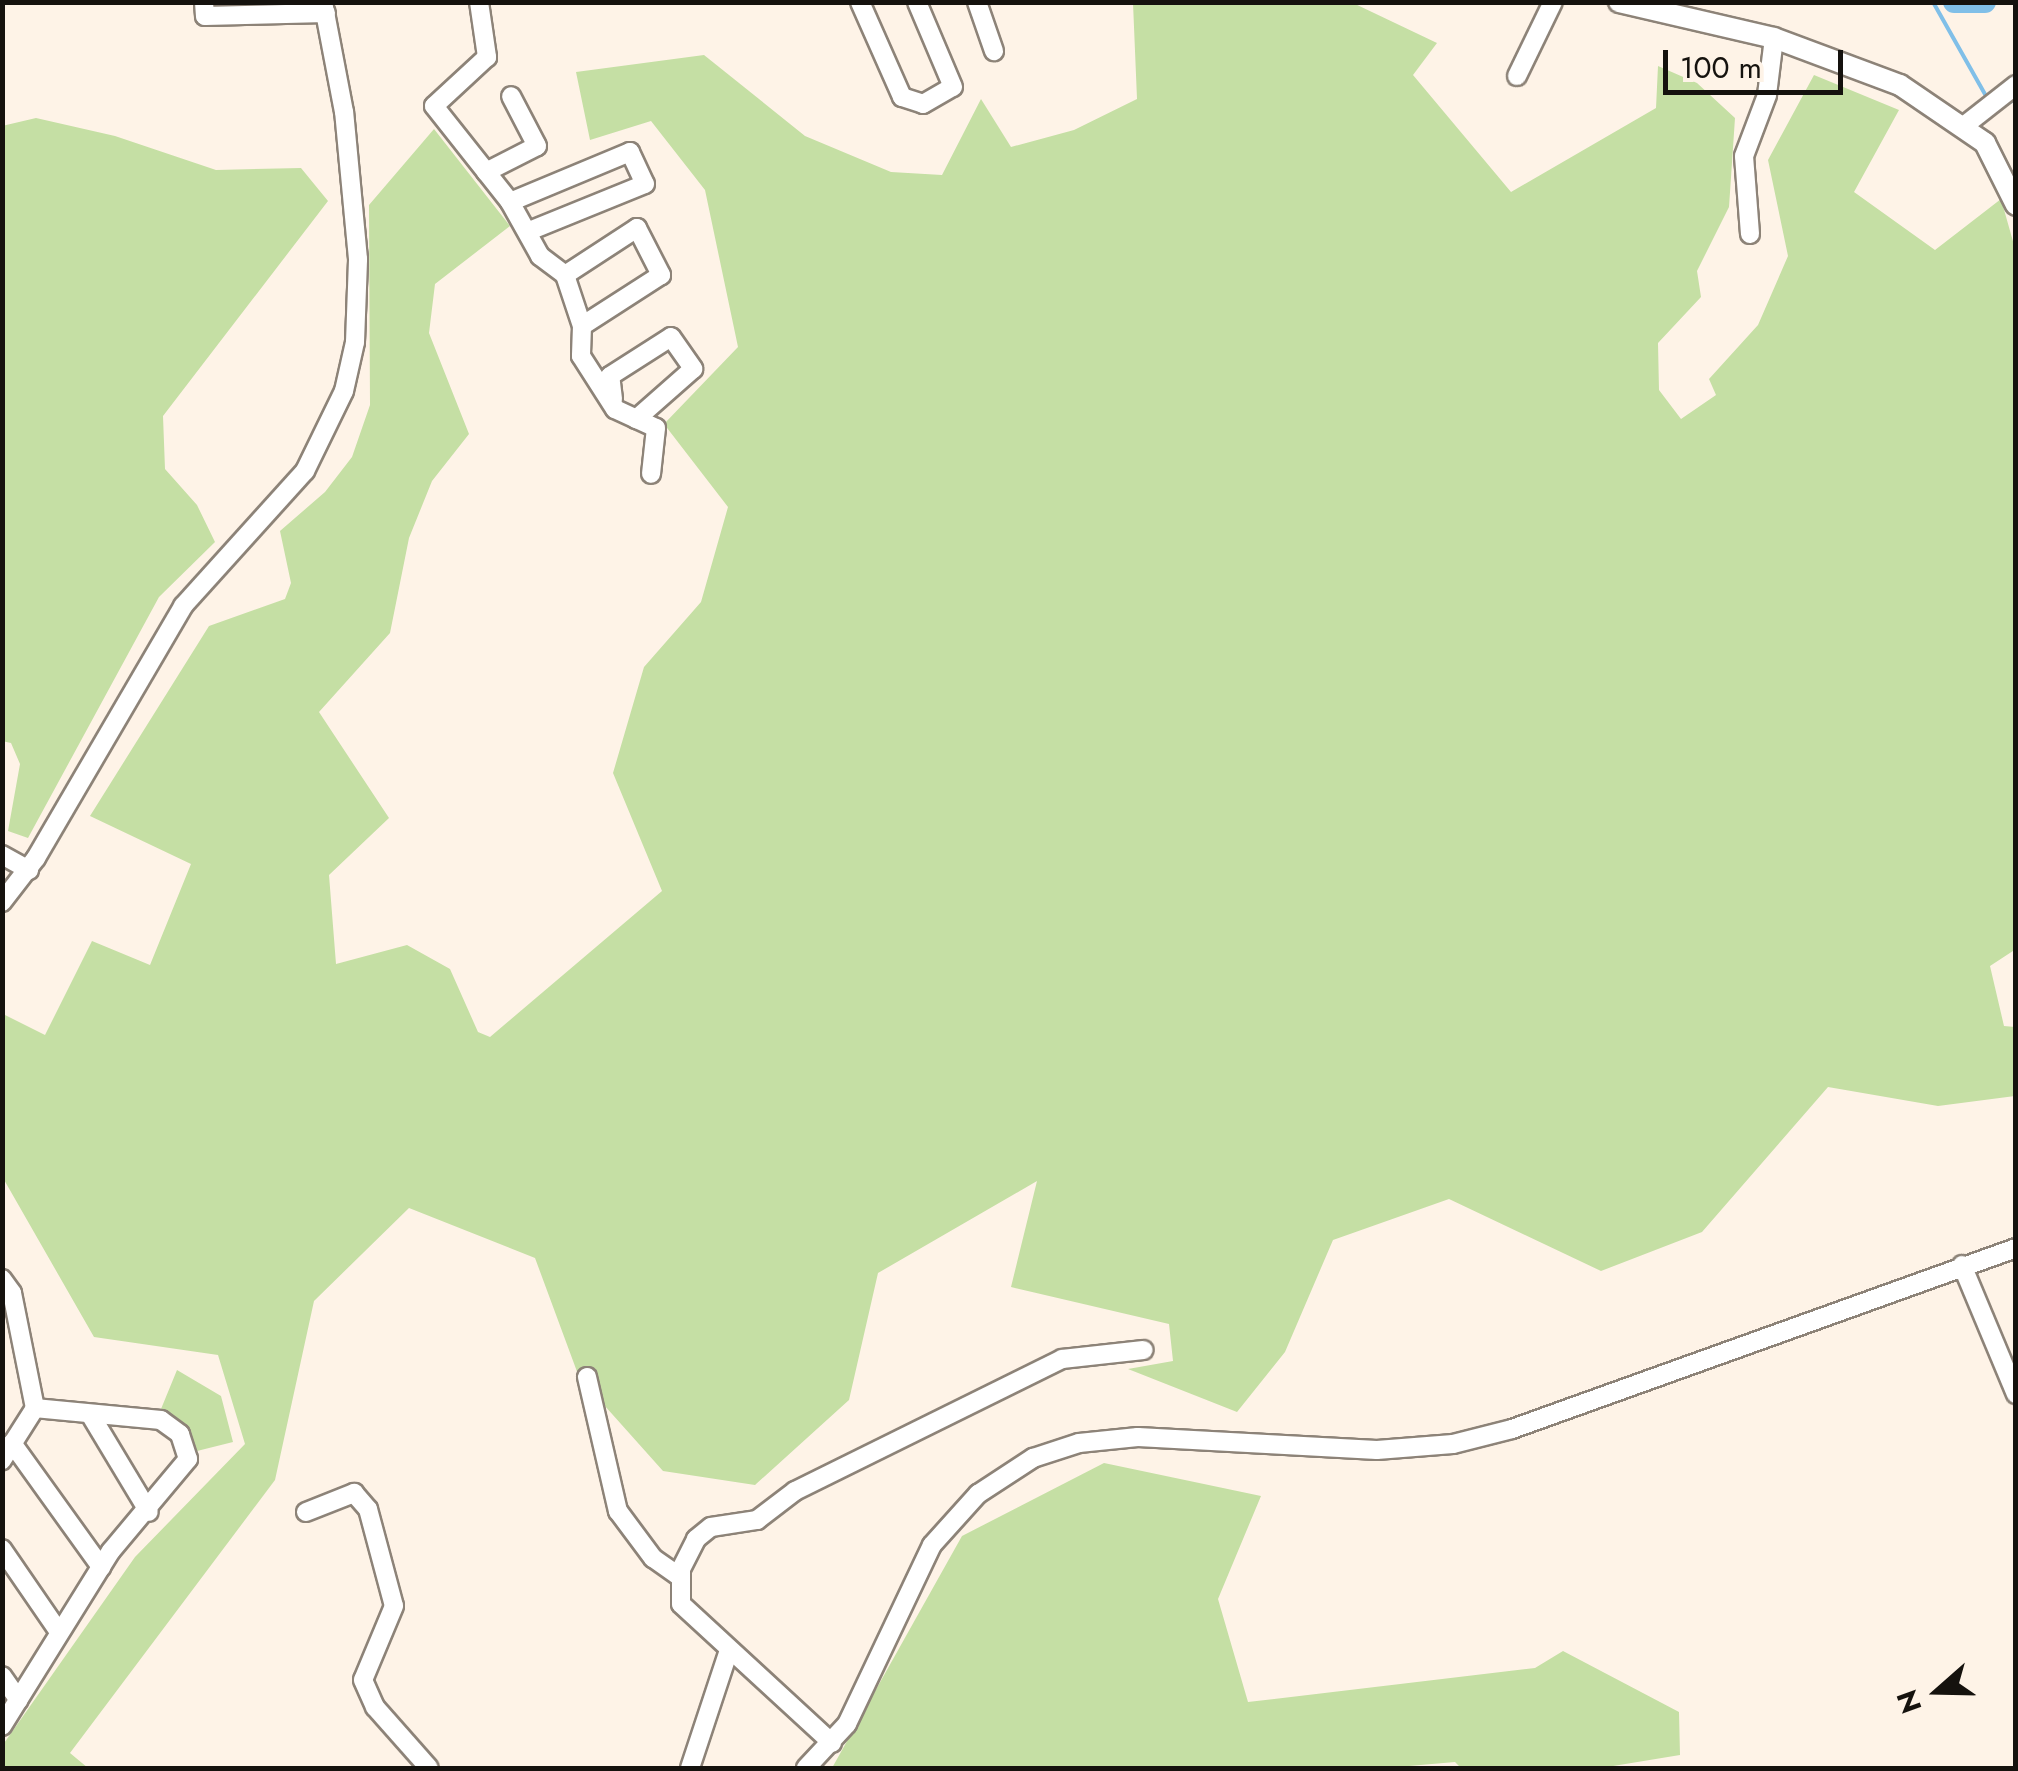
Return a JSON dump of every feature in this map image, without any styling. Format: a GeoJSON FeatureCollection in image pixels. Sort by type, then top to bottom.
{"type":"FeatureCollection","features":[{"type":"Feature","properties":{"kind":"main road"},"geometry":{"type":"LineString","coordinates":[[1619,2],[1774,38],[1900,85],[1965,125],[2000,163],[2016,205]]}},
{"type":"Feature","properties":{"kind":"street"},"geometry":{"type":"LineString","coordinates":[[2,902],[28,870],[183,606],[305,471],[344,391],[355,342],[358,258],[344,112],[325,8],[205,16],[204,2]]}},
{"type":"Feature","properties":{"kind":"street"},"geometry":{"type":"LineString","coordinates":[[479,2],[487,57],[434,106],[510,202],[540,256],[564,275],[582,326],[581,356],[615,409],[656,428],[651,474]]}},
{"type":"Feature","properties":{"kind":"street"},"geometry":{"type":"LineString","coordinates":[[860,2],[902,97],[923,104],[953,87],[918,2]]}},
{"type":"Feature","properties":{"kind":"street"},"geometry":{"type":"LineString","coordinates":[[976,2],[994,50]]}},
{"type":"Feature","properties":{"kind":"street"},"geometry":{"type":"LineString","coordinates":[[1517,76],[1553,2]]}},
{"type":"Feature","properties":{"kind":"street"},"geometry":{"type":"LineString","coordinates":[[1750,234],[1744,156],[1768,94],[1774,38]]}},
{"type":"Feature","properties":{"kind":"street"},"geometry":{"type":"LineString","coordinates":[[1965,125],[2016,85]]}},
{"type":"Feature","properties":{"kind":"street"},"geometry":{"type":"LineString","coordinates":[[486,172],[537,146],[511,96]]}},
{"type":"Feature","properties":{"kind":"street"},"geometry":{"type":"LineString","coordinates":[[510,202],[630,152],[646,184],[529,232]]}},
{"type":"Feature","properties":{"kind":"street"},"geometry":{"type":"LineString","coordinates":[[564,275],[637,228],[661,275],[582,326]]}},
{"type":"Feature","properties":{"kind":"street"},"geometry":{"type":"LineString","coordinates":[[615,409],[610,376],[671,337],[693,368],[636,419]]}},
{"type":"Feature","properties":{"kind":"street"},"geometry":{"type":"LineString","coordinates":[[2,855],[28,870]]}},
{"type":"Feature","properties":{"kind":"street"},"geometry":{"type":"LineString","coordinates":[[806,1768],[832,1743],[874,1673],[932,1544],[978,1494],[1033,1458],[1080,1442],[1138,1437],[1377,1450],[1454,1444],[1512,1430],[2016,1248]]}},
{"type":"Feature","properties":{"kind":"street"},"geometry":{"type":"LineString","coordinates":[[1962,1265],[2016,1394]]}},
{"type":"Feature","properties":{"kind":"street"},"geometry":{"type":"LineString","coordinates":[[6,1290],[35,1408],[7,1452],[101,1567]]}},
{"type":"Feature","properties":{"kind":"street"},"geometry":{"type":"LineString","coordinates":[[832,1743],[680,1604],[680,1576],[703,1531],[742,1518],[757,1520],[795,1491],[987,1392],[1062,1359],[1144,1350]]}},
{"type":"Feature","properties":{"kind":"street"},"geometry":{"type":"LineString","coordinates":[[587,1376],[618,1511],[653,1558],[680,1576]]}},
{"type":"Feature","properties":{"kind":"street"},"geometry":{"type":"LineString","coordinates":[[2,1726],[101,1567],[187,1466],[180,1434],[161,1420],[35,1408]]}},
{"type":"Feature","properties":{"kind":"street"},"geometry":{"type":"LineString","coordinates":[[90,1414],[149,1512]]}},
{"type":"Feature","properties":{"kind":"street"},"geometry":{"type":"LineString","coordinates":[[306,1512],[354,1493],[368,1509],[394,1606],[363,1680],[375,1707],[429,1768]]}},
{"type":"Feature","properties":{"kind":"street"},"geometry":{"type":"LineString","coordinates":[[2,1549],[60,1632]]}},
{"type":"Feature","properties":{"kind":"street"},"geometry":{"type":"LineString","coordinates":[[690,1768],[730,1650]]}},
{"type":"Feature","properties":{"kind":"street"},"geometry":{"type":"LineString","coordinates":[[2,1676],[18,1700]]}},
{"type":"Feature","properties":{"kind":"green space"},"geometry":{"type":"Polygon","coordinates":[[[1133,3],[1353,3],[1437,43],[1413,75],[1511,192],[1656,108],[1658,66],[1697,83],[1735,118],[1729,207],[1697,271],[1701,297],[1658,343],[1659,390],[1681,419],[1716,395],[1709,379],[1758,325],[1788,256],[1768,160],[1814,75],[1899,110],[1854,192],[1935,250],[2001,199],[2016,252],[2016,949],[1990,966],[2004,1026],[2015,1027],[2015,1096],[1938,1106],[1828,1087],[1702,1232],[1601,1271],[1449,1199],[1333,1240],[1285,1352],[1237,1412],[1128,1369],[1173,1361],[1169,1324],[1011,1287],[1037,1181],[878,1273],[849,1400],[755,1485],[663,1471],[579,1377],[535,1258],[409,1208],[314,1301],[275,1480],[70,1753],[88,1768],[3,1768],[2,1746],[135,1557],[245,1444],[218,1355],[94,1337],[3,1178],[3,1014],[45,1035],[92,941],[150,965],[191,864],[90,816],[209,626],[285,599],[291,583],[280,531],[325,492],[352,457],[370,405],[369,205],[434,129],[510,226],[435,284],[429,333],[469,434],[432,481],[409,538],[390,633],[319,712],[389,818],[329,875],[336,964],[407,945],[450,969],[478,1032],[490,1037],[662,891],[613,773],[644,667],[701,602],[728,507],[664,424],[738,347],[705,190],[651,121],[590,140],[576,72],[704,55],[805,136],[891,172],[942,175],[981,99],[1011,147],[1074,130],[1137,99],[1133,3]]]}},
{"type":"Feature","properties":{"kind":"green space"},"geometry":{"type":"Polygon","coordinates":[[[36,118],[115,136],[216,170],[301,168],[328,201],[163,416],[165,469],[197,505],[215,542],[159,597],[28,838],[8,831],[20,764],[11,743],[2,741],[2,126],[36,118]]]}},
{"type":"Feature","properties":{"kind":"green space"},"geometry":{"type":"Polygon","coordinates":[[[177,1370],[221,1396],[233,1442],[189,1453],[186,1435],[161,1409],[177,1370]]]}},
{"type":"Feature","properties":{"kind":"green space"},"geometry":{"type":"Polygon","coordinates":[[[1104,1463],[1261,1496],[1218,1599],[1248,1702],[1535,1668],[1563,1651],[1679,1712],[1680,1755],[1601,1768],[1461,1768],[1455,1762],[1386,1768],[832,1768],[962,1536],[1104,1463]]]}},
{"type":"Feature","properties":{"kind":"waterway"},"geometry":{"type":"LineString","coordinates":[[1933,2],[1987,98]]}},
{"type":"Feature","properties":{"kind":"waterway"},"geometry":{"type":"LineString","coordinates":[[1954,2],[1985,2]]}},
{"type":"Feature","properties":{"kind":"waterway"},"geometry":{"type":"LineString","coordinates":[[1996,110],[2016,99]]}}]}
